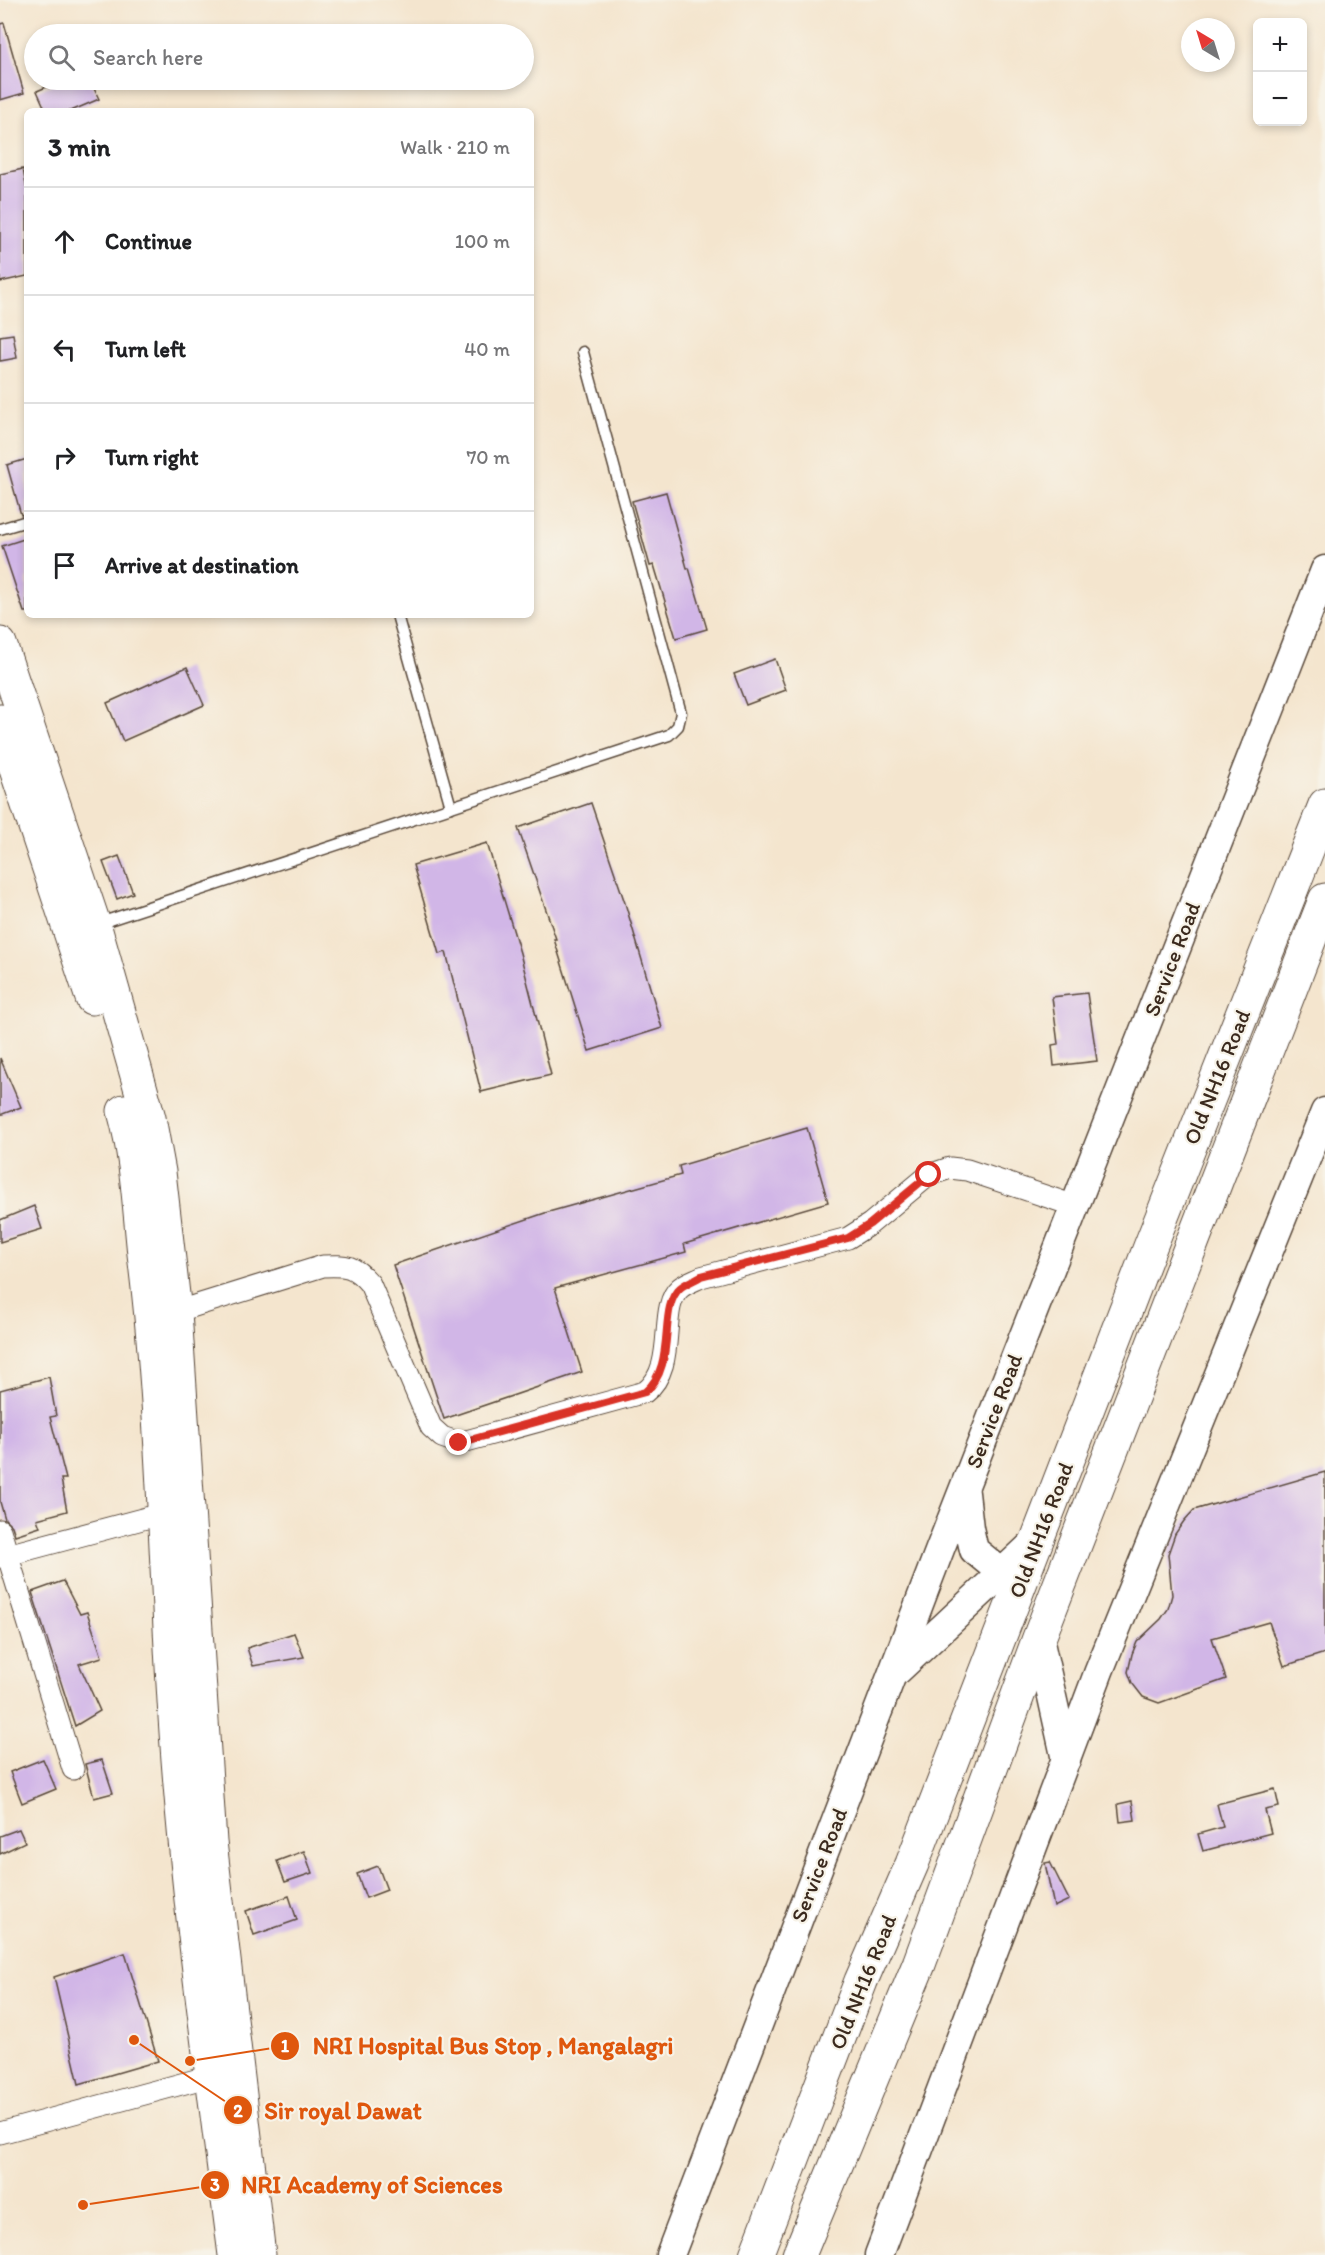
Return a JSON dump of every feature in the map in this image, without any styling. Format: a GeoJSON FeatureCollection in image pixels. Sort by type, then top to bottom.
{"type":"FeatureCollection","features":[{"type":"Feature","properties":{"kind":"main road"},"geometry":{"type":"LineString","coordinates":[[0,644],[9,733],[82,928],[149,1118],[163,1201],[175,1312],[176,1510]]}},
{"type":"Feature","properties":{"kind":"main road","name":"Old NH16 Road"},"geometry":{"type":"LineString","coordinates":[[756,2255],[861,1981],[912,1864],[1325,805]]}},
{"type":"Feature","properties":{"kind":"main road","name":"Old NH16 Road"},"geometry":{"type":"LineString","coordinates":[[800,2255],[919,1964],[1039,1638],[1325,900]]}},
{"type":"Feature","properties":{"kind":"main road"},"geometry":{"type":"LineString","coordinates":[[82,928],[99,1021],[131,1142],[176,1510],[210,1842],[235,2255]]}},
{"type":"Feature","properties":{"kind":"main road"},"geometry":{"type":"LineString","coordinates":[[225,2072],[259,2255]]}},
{"type":"Feature","properties":{"kind":"street","name":"Service Road"},"geometry":{"type":"LineString","coordinates":[[670,2255],[964,1488],[1325,570]]}},
{"type":"Feature","properties":{"kind":"street"},"geometry":{"type":"LineString","coordinates":[[879,2255],[1099,1671],[1325,1113]]}},
{"type":"Feature","properties":{"kind":"street"},"geometry":{"type":"LineString","coordinates":[[175,1312],[324,1266],[345,1265],[359,1271],[370,1284],[430,1427],[442,1437],[459,1443],[645,1392],[655,1384],[662,1367],[671,1304],[679,1288],[701,1276],[848,1238],[870,1224],[929,1175],[950,1168],[967,1170],[1075,1206]]}},
{"type":"Feature","properties":{"kind":"street"},"geometry":{"type":"LineString","coordinates":[[964,1488],[974,1550],[1002,1573]]}},
{"type":"Feature","properties":{"kind":"street"},"geometry":{"type":"LineString","coordinates":[[4,1556],[176,1510]]}},
{"type":"Feature","properties":{"kind":"street"},"geometry":{"type":"LineString","coordinates":[[0,1530],[4,1556],[73,1769]]}},
{"type":"Feature","properties":{"kind":"street"},"geometry":{"type":"LineString","coordinates":[[892,1676],[1037,1540]]}},
{"type":"Feature","properties":{"kind":"street"},"geometry":{"type":"LineString","coordinates":[[1039,1638],[1066,1760]]}},
{"type":"Feature","properties":{"kind":"street"},"geometry":{"type":"LineString","coordinates":[[0,2133],[225,2072]]}},
{"type":"Feature","properties":{"kind":"lane"},"geometry":{"type":"LineString","coordinates":[[82,928],[669,735],[678,726],[681,713],[583,352]]}},
{"type":"Feature","properties":{"kind":"lane"},"geometry":{"type":"LineString","coordinates":[[0,529],[24,522]]}},
{"type":"Feature","properties":{"kind":"lane"},"geometry":{"type":"LineString","coordinates":[[398,618],[451,807]]}},
{"type":"Feature","properties":{"kind":"building"},"geometry":{"type":"Polygon","coordinates":[[[4,23],[24,93],[0,100],[0,24],[4,23]]]}},
{"type":"Feature","properties":{"kind":"building"},"geometry":{"type":"Polygon","coordinates":[[[95,90],[99,99],[78,108],[45,108],[37,91],[95,90]]]}},
{"type":"Feature","properties":{"kind":"building"},"geometry":{"type":"Polygon","coordinates":[[[23,169],[24,277],[0,282],[0,174],[23,169]]]}},
{"type":"Feature","properties":{"kind":"building"},"geometry":{"type":"Polygon","coordinates":[[[13,334],[17,358],[0,361],[0,336],[13,334]]]}},
{"type":"Feature","properties":{"kind":"building"},"geometry":{"type":"Polygon","coordinates":[[[24,460],[24,514],[21,515],[7,465],[24,460]]]}},
{"type":"Feature","properties":{"kind":"building"},"geometry":{"type":"Polygon","coordinates":[[[666,492],[707,629],[676,638],[654,565],[650,566],[632,501],[666,492]]]}},
{"type":"Feature","properties":{"kind":"building"},"geometry":{"type":"Polygon","coordinates":[[[24,539],[24,612],[2,546],[24,539]]]}},
{"type":"Feature","properties":{"kind":"building"},"geometry":{"type":"Polygon","coordinates":[[[775,659],[786,690],[746,705],[734,674],[775,659]]]}},
{"type":"Feature","properties":{"kind":"building"},"geometry":{"type":"Polygon","coordinates":[[[187,667],[204,705],[123,741],[107,703],[187,667]]]}},
{"type":"Feature","properties":{"kind":"building"},"geometry":{"type":"Polygon","coordinates":[[[591,803],[625,903],[662,1028],[589,1051],[554,939],[556,939],[518,828],[591,803]]]}},
{"type":"Feature","properties":{"kind":"building"},"geometry":{"type":"Polygon","coordinates":[[[487,843],[520,953],[551,1075],[481,1092],[446,952],[439,954],[413,865],[487,843]]]}},
{"type":"Feature","properties":{"kind":"building"},"geometry":{"type":"Polygon","coordinates":[[[119,856],[133,893],[117,899],[103,862],[119,856]]]}},
{"type":"Feature","properties":{"kind":"building"},"geometry":{"type":"Polygon","coordinates":[[[1087,993],[1097,1061],[1054,1066],[1052,1045],[1058,1044],[1052,997],[1087,993]]]}},
{"type":"Feature","properties":{"kind":"building"},"geometry":{"type":"Polygon","coordinates":[[[0,1058],[21,1107],[0,1115],[0,1058]]]}},
{"type":"Feature","properties":{"kind":"building"},"geometry":{"type":"Polygon","coordinates":[[[807,1128],[828,1202],[684,1244],[686,1252],[555,1288],[582,1372],[444,1419],[393,1265],[545,1213],[681,1175],[679,1166],[807,1128]]]}},
{"type":"Feature","properties":{"kind":"building"},"geometry":{"type":"Polygon","coordinates":[[[34,1206],[42,1229],[0,1242],[0,1220],[34,1206]]]}},
{"type":"Feature","properties":{"kind":"building"},"geometry":{"type":"Polygon","coordinates":[[[49,1377],[56,1416],[50,1417],[66,1479],[61,1479],[67,1511],[37,1519],[40,1527],[15,1535],[12,1526],[5,1519],[0,1502],[0,1390],[49,1377]]]}},
{"type":"Feature","properties":{"kind":"building"},"geometry":{"type":"Polygon","coordinates":[[[1325,1472],[1325,1653],[1284,1666],[1269,1622],[1212,1638],[1226,1679],[1159,1703],[1143,1697],[1132,1683],[1128,1672],[1132,1654],[1137,1642],[1168,1609],[1172,1595],[1168,1554],[1175,1534],[1184,1521],[1194,1510],[1325,1472]]]}},
{"type":"Feature","properties":{"kind":"building"},"geometry":{"type":"Polygon","coordinates":[[[63,1581],[80,1614],[87,1612],[102,1657],[79,1664],[100,1711],[75,1726],[32,1592],[63,1581]]]}},
{"type":"Feature","properties":{"kind":"building"},"geometry":{"type":"Polygon","coordinates":[[[294,1633],[304,1657],[253,1666],[247,1648],[294,1633]]]}},
{"type":"Feature","properties":{"kind":"building"},"geometry":{"type":"Polygon","coordinates":[[[43,1759],[56,1789],[22,1803],[10,1772],[43,1759]]]}},
{"type":"Feature","properties":{"kind":"building"},"geometry":{"type":"Polygon","coordinates":[[[102,1760],[113,1793],[94,1798],[85,1764],[102,1760]]]}},
{"type":"Feature","properties":{"kind":"building"},"geometry":{"type":"Polygon","coordinates":[[[1275,1789],[1279,1807],[1265,1810],[1271,1833],[1203,1851],[1198,1834],[1223,1827],[1217,1804],[1275,1789]]]}},
{"type":"Feature","properties":{"kind":"building"},"geometry":{"type":"Polygon","coordinates":[[[1132,1801],[1135,1820],[1120,1822],[1118,1804],[1132,1801]]]}},
{"type":"Feature","properties":{"kind":"building"},"geometry":{"type":"Polygon","coordinates":[[[19,1829],[25,1842],[0,1854],[0,1836],[19,1829]]]}},
{"type":"Feature","properties":{"kind":"building"},"geometry":{"type":"Polygon","coordinates":[[[304,1851],[312,1873],[285,1882],[277,1861],[304,1851]]]}},
{"type":"Feature","properties":{"kind":"building"},"geometry":{"type":"Polygon","coordinates":[[[1050,1862],[1069,1900],[1054,1907],[1045,1863],[1050,1862]]]}},
{"type":"Feature","properties":{"kind":"building"},"geometry":{"type":"Polygon","coordinates":[[[378,1866],[387,1890],[366,1898],[357,1874],[378,1866]]]}},
{"type":"Feature","properties":{"kind":"building"},"geometry":{"type":"Polygon","coordinates":[[[289,1896],[297,1920],[254,1935],[246,1911],[289,1896]]]}},
{"type":"Feature","properties":{"kind":"building"},"geometry":{"type":"Polygon","coordinates":[[[125,1953],[158,2061],[79,2084],[54,1977],[125,1953]]]}},
{"type":"Feature","properties":{"kind":"place","name":"Sir royal Dawat"},"geometry":{"type":"Point","coordinates":[134,2040]}},
{"type":"Feature","properties":{"kind":"place","name":"NRI Hospital Bus Stop , Mangalagri"},"geometry":{"type":"Point","coordinates":[190,2061]}},
{"type":"Feature","properties":{"kind":"place","name":"NRI Academy of Sciences"},"geometry":{"type":"Point","coordinates":[83,2205]}},
{"type":"Feature","properties":{"kind":"route"},"geometry":{"type":"LineString","coordinates":[[459,1443],[645,1392],[655,1384],[662,1367],[671,1304],[679,1288],[701,1276],[848,1238],[870,1224],[929,1175]]}}]}
